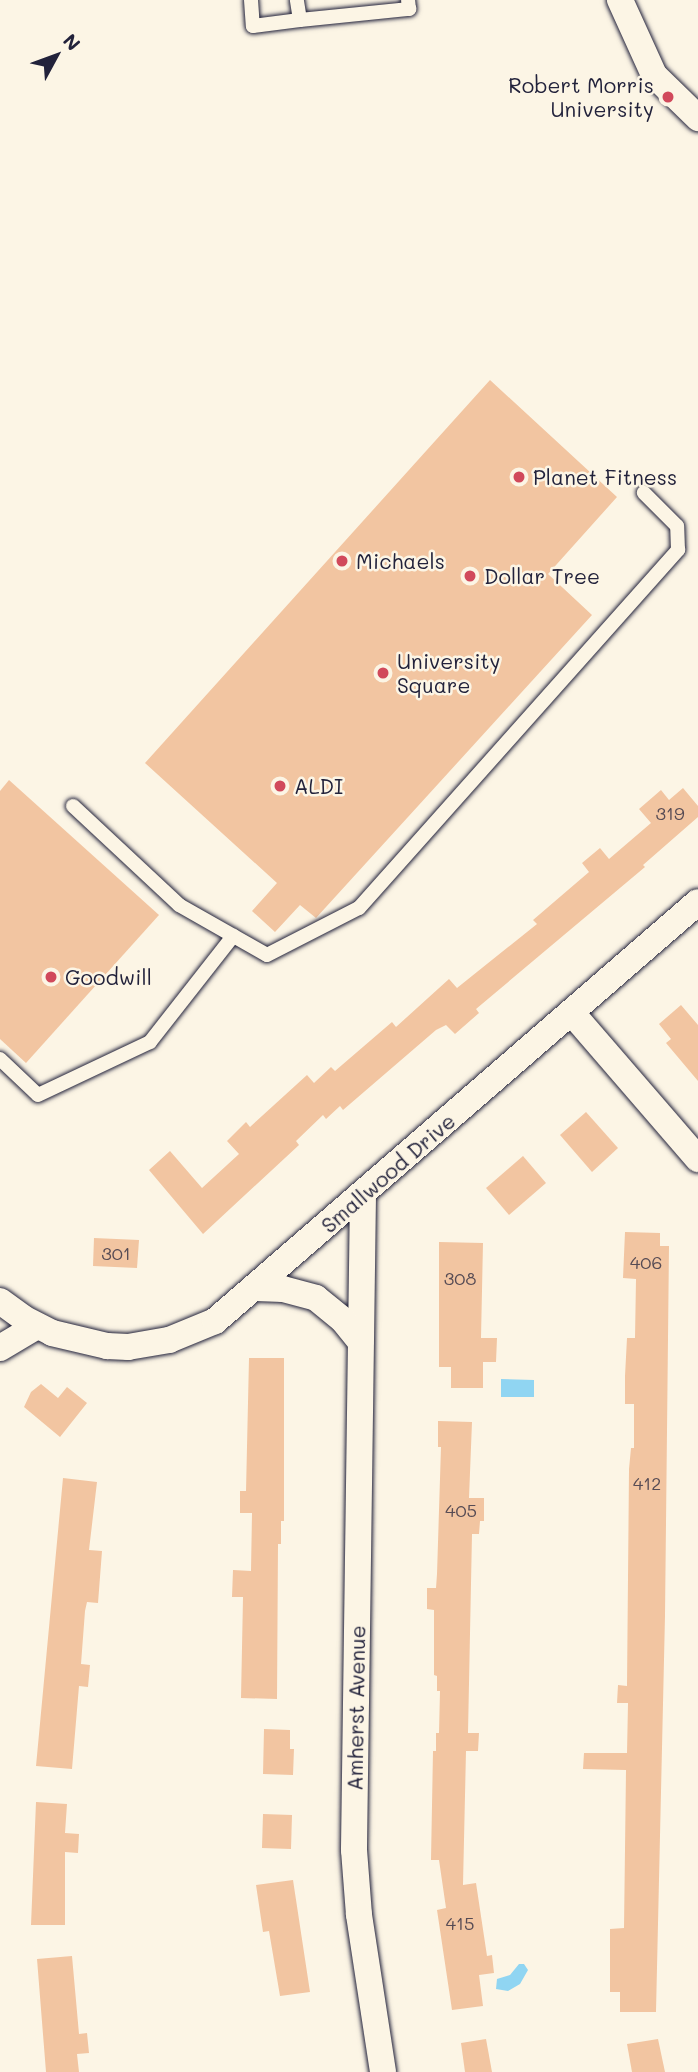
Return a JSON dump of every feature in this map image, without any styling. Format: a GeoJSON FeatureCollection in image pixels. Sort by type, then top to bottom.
{"type":"FeatureCollection","features":[{"type":"Feature","properties":{"kind":"street"},"geometry":{"type":"LineString","coordinates":[[620,0],[654,75],[698,118]]}},
{"type":"Feature","properties":{"kind":"street","name":"Smallwood Drive"},"geometry":{"type":"LineString","coordinates":[[0,1301],[37,1326],[87,1343],[128,1347],[146,1345],[194,1331],[215,1321],[698,902]]}},
{"type":"Feature","properties":{"kind":"street"},"geometry":{"type":"LineString","coordinates":[[572,1013],[698,1159]]}},
{"type":"Feature","properties":{"kind":"street","name":"Amherst Avenue"},"geometry":{"type":"LineString","coordinates":[[363,1195],[354,1850],[359,1915],[383,2072]]}},
{"type":"Feature","properties":{"kind":"street"},"geometry":{"type":"LineString","coordinates":[[256,1288],[283,1289],[316,1298],[343,1320],[361,1342]]}},
{"type":"Feature","properties":{"kind":"street"},"geometry":{"type":"LineString","coordinates":[[0,1348],[37,1326]]}},
{"type":"Feature","properties":{"kind":"lane"},"geometry":{"type":"LineString","coordinates":[[251,0],[253,26],[409,9],[408,0]]}},
{"type":"Feature","properties":{"kind":"lane"},"geometry":{"type":"LineString","coordinates":[[297,0],[300,20]]}},
{"type":"Feature","properties":{"kind":"lane"},"geometry":{"type":"LineString","coordinates":[[73,806],[179,905],[267,955],[359,908],[678,550],[677,526],[644,493]]}},
{"type":"Feature","properties":{"kind":"lane"},"geometry":{"type":"LineString","coordinates":[[0,1059],[38,1095],[150,1042],[233,936]]}},
{"type":"Feature","properties":{"kind":"water"},"geometry":{"type":"Polygon","coordinates":[[[501,1379],[534,1380],[534,1397],[501,1397],[501,1379]]]}},
{"type":"Feature","properties":{"kind":"water"},"geometry":{"type":"Polygon","coordinates":[[[519,1964],[524,1964],[528,1970],[520,1984],[508,1991],[496,1989],[497,1979],[510,1975],[519,1964]]]}},
{"type":"Feature","properties":{"kind":"building","name":"University Square"},"geometry":{"type":"Polygon","coordinates":[[[490,380],[617,497],[548,574],[592,615],[316,918],[300,905],[275,932],[252,911],[277,883],[145,763],[490,380]]]}},
{"type":"Feature","properties":{"kind":"building","name":"Goodwill"},"geometry":{"type":"Polygon","coordinates":[[[9,780],[159,915],[26,1063],[0,1039],[0,791],[9,780]]]}},
{"type":"Feature","properties":{"kind":"building"},"geometry":{"type":"Polygon","coordinates":[[[683,788],[698,806],[698,817],[643,865],[645,867],[476,1009],[479,1013],[455,1034],[446,1025],[436,1030],[343,1110],[340,1106],[326,1119],[323,1115],[296,1141],[299,1145],[203,1234],[149,1170],[170,1151],[202,1188],[239,1154],[227,1141],[246,1122],[250,1127],[307,1075],[314,1083],[331,1067],[335,1071],[392,1022],[396,1027],[449,979],[457,988],[537,924],[533,920],[589,872],[582,863],[600,848],[609,859],[651,823],[639,809],[661,790],[669,800],[683,788]]]}},
{"type":"Feature","properties":{"kind":"building"},"geometry":{"type":"Polygon","coordinates":[[[681,1005],[698,1025],[698,1081],[666,1043],[671,1039],[659,1024],[681,1005]]]}},
{"type":"Feature","properties":{"kind":"building"},"geometry":{"type":"Polygon","coordinates":[[[586,1112],[618,1148],[592,1172],[560,1135],[586,1112]]]}},
{"type":"Feature","properties":{"kind":"building"},"geometry":{"type":"Polygon","coordinates":[[[523,1156],[546,1183],[509,1215],[486,1188],[523,1156]]]}},
{"type":"Feature","properties":{"kind":"building"},"geometry":{"type":"Polygon","coordinates":[[[625,1232],[660,1233],[660,1246],[669,1246],[665,1616],[656,2012],[620,2012],[620,1992],[610,1992],[610,1929],[624,1928],[626,1770],[583,1769],[584,1753],[627,1753],[628,1703],[617,1703],[618,1685],[627,1686],[629,1469],[631,1448],[634,1448],[634,1404],[625,1404],[625,1376],[627,1338],[635,1338],[636,1279],[623,1278],[625,1232]]]}},
{"type":"Feature","properties":{"kind":"building"},"geometry":{"type":"Polygon","coordinates":[[[94,1238],[139,1240],[137,1268],[93,1266],[94,1238]]]}},
{"type":"Feature","properties":{"kind":"building"},"geometry":{"type":"Polygon","coordinates":[[[439,1242],[483,1243],[481,1338],[497,1338],[496,1362],[483,1362],[483,1388],[451,1388],[451,1367],[439,1367],[439,1242]]]}},
{"type":"Feature","properties":{"kind":"building"},"geometry":{"type":"Polygon","coordinates":[[[249,1358],[284,1358],[284,1521],[281,1521],[281,1544],[278,1544],[277,1699],[241,1698],[243,1597],[232,1597],[233,1570],[251,1571],[252,1513],[240,1513],[240,1491],[246,1491],[249,1358]]]}},
{"type":"Feature","properties":{"kind":"building"},"geometry":{"type":"Polygon","coordinates":[[[41,1384],[58,1398],[67,1387],[87,1403],[60,1437],[24,1407],[31,1392],[41,1384]]]}},
{"type":"Feature","properties":{"kind":"building"},"geometry":{"type":"Polygon","coordinates":[[[438,1421],[472,1422],[469,1498],[484,1498],[484,1521],[480,1521],[479,1534],[472,1534],[468,1733],[479,1733],[478,1751],[466,1751],[463,1885],[476,1883],[487,1956],[492,1955],[494,1973],[479,1975],[483,2006],[452,2010],[437,1910],[446,1908],[439,1860],[431,1860],[433,1751],[436,1751],[436,1733],[439,1733],[440,1691],[437,1691],[437,1676],[434,1675],[434,1610],[427,1609],[427,1588],[436,1588],[437,1574],[441,1447],[438,1447],[438,1421]]]}},
{"type":"Feature","properties":{"kind":"building"},"geometry":{"type":"Polygon","coordinates":[[[63,1478],[97,1482],[89,1550],[102,1551],[98,1603],[87,1602],[85,1611],[81,1664],[90,1665],[88,1687],[79,1686],[72,1769],[36,1766],[63,1478]]]}},
{"type":"Feature","properties":{"kind":"building"},"geometry":{"type":"Polygon","coordinates":[[[264,1729],[290,1730],[290,1749],[294,1749],[293,1775],[263,1774],[264,1729]]]}},
{"type":"Feature","properties":{"kind":"building"},"geometry":{"type":"Polygon","coordinates":[[[36,1802],[67,1804],[65,1833],[79,1834],[78,1853],[65,1852],[65,1925],[31,1925],[36,1802]]]}},
{"type":"Feature","properties":{"kind":"building"},"geometry":{"type":"Polygon","coordinates":[[[263,1814],[292,1815],[291,1849],[262,1848],[263,1814]]]}},
{"type":"Feature","properties":{"kind":"building"},"geometry":{"type":"Polygon","coordinates":[[[293,1880],[310,1992],[280,1996],[269,1931],[263,1932],[256,1885],[293,1880]]]}},
{"type":"Feature","properties":{"kind":"building"},"geometry":{"type":"Polygon","coordinates":[[[72,1956],[79,2034],[87,2033],[89,2053],[77,2054],[79,2072],[46,2072],[37,1959],[72,1956]]]}},
{"type":"Feature","properties":{"kind":"building"},"geometry":{"type":"Polygon","coordinates":[[[486,2039],[492,2072],[465,2072],[461,2043],[486,2039]]]}},
{"type":"Feature","properties":{"kind":"building"},"geometry":{"type":"Polygon","coordinates":[[[658,2039],[665,2072],[632,2072],[627,2044],[658,2039]]]}},
{"type":"Feature","properties":{"kind":"place","name":"Robert Morris University"},"geometry":{"type":"Point","coordinates":[668,97]}},
{"type":"Feature","properties":{"kind":"place","name":"Planet Fitness"},"geometry":{"type":"Point","coordinates":[519,477]}},
{"type":"Feature","properties":{"kind":"place","name":"Michaels"},"geometry":{"type":"Point","coordinates":[342,561]}},
{"type":"Feature","properties":{"kind":"place","name":"Dollar Tree"},"geometry":{"type":"Point","coordinates":[470,576]}},
{"type":"Feature","properties":{"kind":"place","name":"University Square"},"geometry":{"type":"Point","coordinates":[383,673]}},
{"type":"Feature","properties":{"kind":"place","name":"ALDI"},"geometry":{"type":"Point","coordinates":[280,786]}},
{"type":"Feature","properties":{"kind":"place","name":"Goodwill"},"geometry":{"type":"Point","coordinates":[51,977]}}]}
